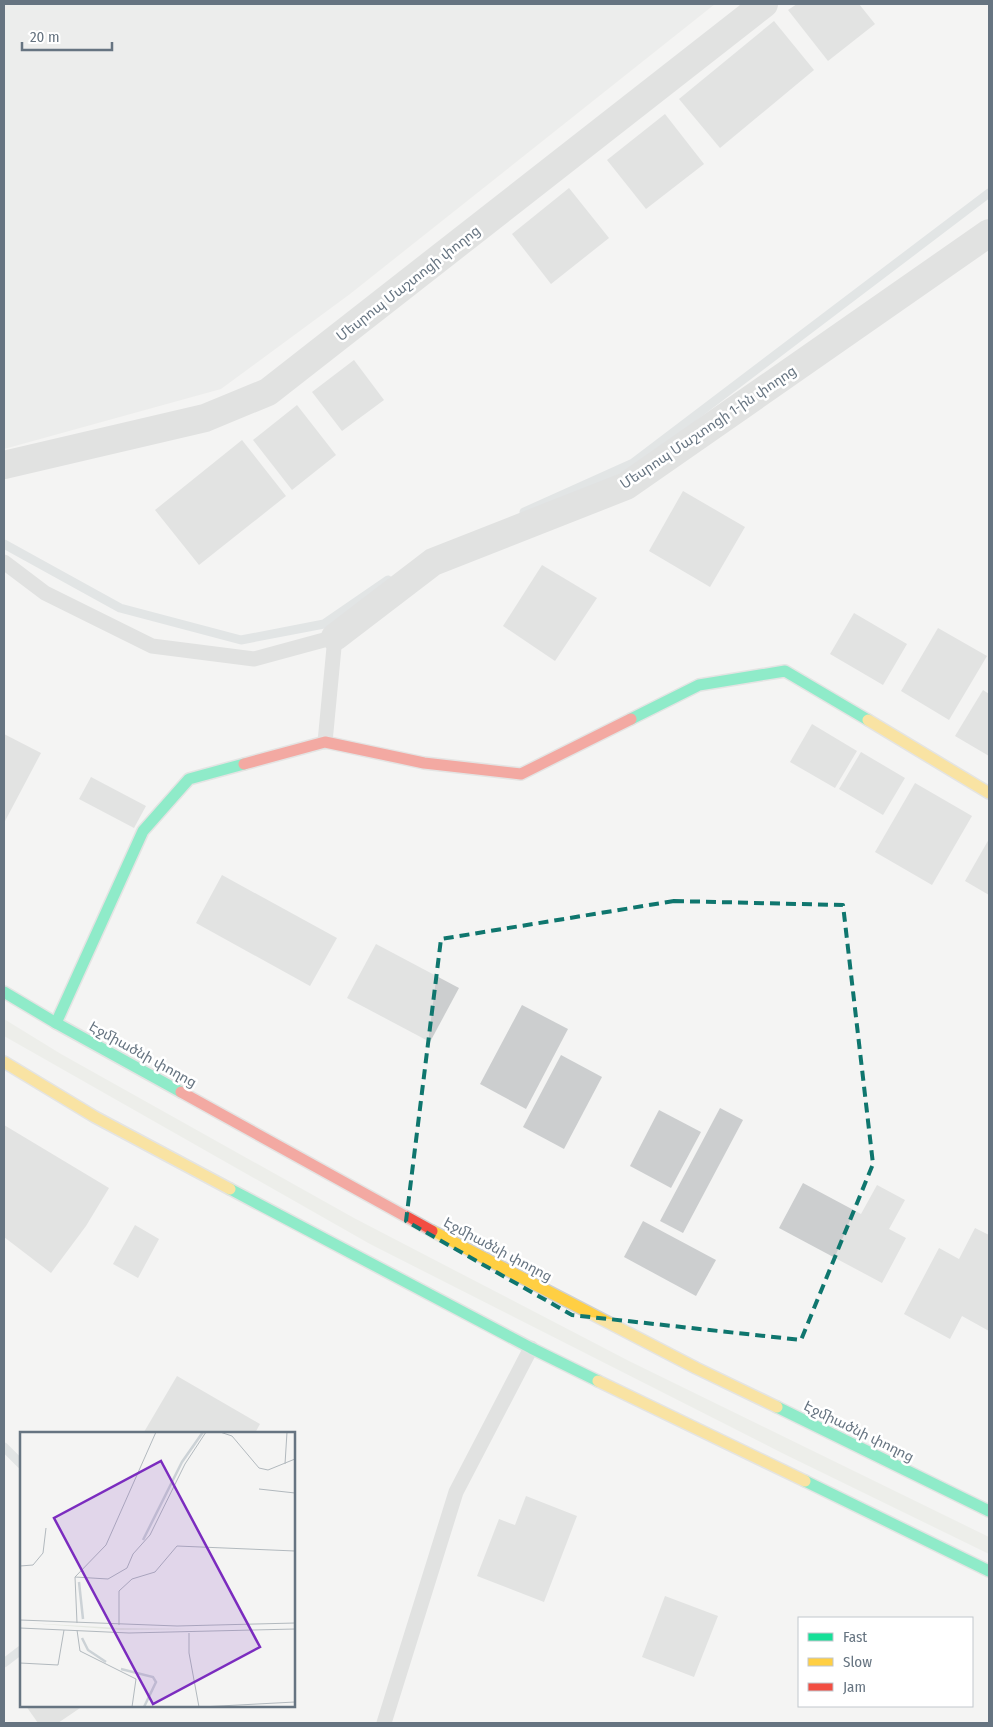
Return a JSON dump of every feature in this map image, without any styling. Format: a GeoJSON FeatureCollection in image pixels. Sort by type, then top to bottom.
{"type":"FeatureCollection","features":[{"type":"Feature","properties":{"kind":"main road"},"geometry":{"type":"LineString","coordinates":[[56,1023],[143,831],[188,779],[325,742],[424,764],[521,774],[699,685],[785,672],[989,793]]}},
{"type":"Feature","properties":{"kind":"main road","name":"Էջմիածնի փողոց"},"geometry":{"type":"LineString","coordinates":[[4,992],[56,1023],[472,1253],[696,1368],[989,1511]]}},
{"type":"Feature","properties":{"kind":"main road"},"geometry":{"type":"LineString","coordinates":[[4,1062],[95,1117],[531,1348],[989,1572]]}},
{"type":"Feature","properties":{"kind":"street","name":"Մեսրոպ Մաշտոցի փողոց"},"geometry":{"type":"LineString","coordinates":[[4,466],[205,418],[268,392],[764,4]]}},
{"type":"Feature","properties":{"kind":"street","name":"Մեսրոպ Մաշտոցի 1-ին փողոց"},"geometry":{"type":"LineString","coordinates":[[335,637],[433,562],[626,486],[989,233]]}},
{"type":"Feature","properties":{"kind":"lane"},"geometry":{"type":"LineString","coordinates":[[4,562],[45,593],[152,646],[254,658],[335,637],[325,742]]}},
{"type":"Feature","properties":{"kind":"lane"},"geometry":{"type":"LineString","coordinates":[[384,1723],[456,1492],[531,1348]]}},
{"type":"Feature","properties":{"kind":"highlighted area"},"geometry":{"type":"Polygon","coordinates":[[[674,901],[843,905],[873,1164],[801,1340],[572,1315],[406,1221],[441,939],[674,901]]]}},
{"type":"Feature","properties":{"kind":"shaded area"},"geometry":{"type":"Polygon","coordinates":[[[4,4],[715,4],[350,294],[221,389],[4,449],[4,4]]]}},
{"type":"Feature","properties":{"kind":"shaded area"},"geometry":{"type":"Polygon","coordinates":[[[4,1019],[61,1054],[354,1218],[629,1361],[989,1537],[989,1554],[782,1453],[370,1244],[4,1036],[4,1019]]]}},
{"type":"Feature","properties":{"kind":"building"},"geometry":{"type":"Polygon","coordinates":[[[797,4],[859,4],[875,24],[828,61],[788,10],[797,4]]]}},
{"type":"Feature","properties":{"kind":"building"},"geometry":{"type":"Polygon","coordinates":[[[774,21],[814,70],[720,148],[679,99],[774,21]]]}},
{"type":"Feature","properties":{"kind":"building"},"geometry":{"type":"Polygon","coordinates":[[[665,114],[704,164],[646,209],[607,160],[665,114]]]}},
{"type":"Feature","properties":{"kind":"building"},"geometry":{"type":"Polygon","coordinates":[[[569,188],[609,238],[551,284],[512,234],[569,188]]]}},
{"type":"Feature","properties":{"kind":"building"},"geometry":{"type":"Polygon","coordinates":[[[354,360],[384,400],[342,431],[312,392],[354,360]]]}},
{"type":"Feature","properties":{"kind":"building"},"geometry":{"type":"Polygon","coordinates":[[[297,405],[336,455],[292,490],[253,440],[297,405]]]}},
{"type":"Feature","properties":{"kind":"building"},"geometry":{"type":"Polygon","coordinates":[[[242,440],[286,496],[199,565],[155,510],[242,440]]]}},
{"type":"Feature","properties":{"kind":"building"},"geometry":{"type":"Polygon","coordinates":[[[683,491],[745,527],[710,587],[649,551],[683,491]]]}},
{"type":"Feature","properties":{"kind":"building"},"geometry":{"type":"Polygon","coordinates":[[[542,565],[597,598],[555,661],[503,626],[542,565]]]}},
{"type":"Feature","properties":{"kind":"building"},"geometry":{"type":"Polygon","coordinates":[[[854,613],[907,644],[883,685],[830,654],[854,613]]]}},
{"type":"Feature","properties":{"kind":"building"},"geometry":{"type":"Polygon","coordinates":[[[938,628],[987,656],[949,720],[901,691],[938,628]]]}},
{"type":"Feature","properties":{"kind":"building"},"geometry":{"type":"Polygon","coordinates":[[[983,690],[989,694],[989,756],[955,736],[983,690]]]}},
{"type":"Feature","properties":{"kind":"building"},"geometry":{"type":"Polygon","coordinates":[[[812,724],[857,751],[835,788],[790,762],[812,724]]]}},
{"type":"Feature","properties":{"kind":"building"},"geometry":{"type":"Polygon","coordinates":[[[4,734],[41,753],[4,823],[4,734]]]}},
{"type":"Feature","properties":{"kind":"building"},"geometry":{"type":"Polygon","coordinates":[[[861,752],[905,778],[883,815],[839,789],[861,752]]]}},
{"type":"Feature","properties":{"kind":"building"},"geometry":{"type":"Polygon","coordinates":[[[91,777],[146,806],[134,828],[79,799],[91,777]]]}},
{"type":"Feature","properties":{"kind":"building"},"geometry":{"type":"Polygon","coordinates":[[[915,783],[972,816],[932,885],[875,852],[915,783]]]}},
{"type":"Feature","properties":{"kind":"building"},"geometry":{"type":"Polygon","coordinates":[[[989,839],[989,895],[965,881],[989,839]]]}},
{"type":"Feature","properties":{"kind":"building"},"geometry":{"type":"Polygon","coordinates":[[[222,875],[337,938],[310,986],[196,923],[222,875]]]}},
{"type":"Feature","properties":{"kind":"building"},"geometry":{"type":"Polygon","coordinates":[[[376,944],[459,988],[430,1042],[347,998],[376,944]]]}},
{"type":"Feature","properties":{"kind":"building"},"geometry":{"type":"Polygon","coordinates":[[[522,1005],[568,1029],[526,1109],[480,1084],[522,1005]]]}},
{"type":"Feature","properties":{"kind":"building"},"geometry":{"type":"Polygon","coordinates":[[[561,1055],[602,1077],[564,1149],[523,1127],[561,1055]]]}},
{"type":"Feature","properties":{"kind":"building"},"geometry":{"type":"Polygon","coordinates":[[[720,1108],[743,1120],[683,1233],[660,1221],[720,1108]]]}},
{"type":"Feature","properties":{"kind":"building"},"geometry":{"type":"Polygon","coordinates":[[[659,1110],[701,1132],[671,1188],[630,1166],[659,1110]]]}},
{"type":"Feature","properties":{"kind":"building"},"geometry":{"type":"Polygon","coordinates":[[[4,1125],[109,1188],[86,1226],[51,1273],[4,1237],[4,1125]]]}},
{"type":"Feature","properties":{"kind":"building"},"geometry":{"type":"Polygon","coordinates":[[[803,1183],[861,1214],[877,1185],[905,1200],[889,1229],[906,1238],[882,1283],[779,1228],[803,1183]]]}},
{"type":"Feature","properties":{"kind":"building"},"geometry":{"type":"Polygon","coordinates":[[[643,1221],[716,1260],[696,1296],[624,1257],[643,1221]]]}},
{"type":"Feature","properties":{"kind":"building"},"geometry":{"type":"Polygon","coordinates":[[[135,1225],[159,1239],[138,1278],[113,1264],[135,1225]]]}},
{"type":"Feature","properties":{"kind":"building"},"geometry":{"type":"Polygon","coordinates":[[[975,1228],[989,1235],[989,1331],[962,1316],[950,1339],[904,1314],[939,1248],[959,1259],[975,1228]]]}},
{"type":"Feature","properties":{"kind":"building"},"geometry":{"type":"Polygon","coordinates":[[[177,1376],[260,1424],[256,1432],[144,1432],[177,1376]]]}},
{"type":"Feature","properties":{"kind":"building"},"geometry":{"type":"Polygon","coordinates":[[[526,1496],[577,1516],[544,1602],[477,1576],[499,1519],[515,1525],[526,1496]]]}},
{"type":"Feature","properties":{"kind":"building"},"geometry":{"type":"Polygon","coordinates":[[[665,1596],[718,1616],[694,1677],[642,1657],[665,1596]]]}},
{"type":"Feature","properties":{"kind":"building"},"geometry":{"type":"Polygon","coordinates":[[[27,1707],[82,1707],[58,1723],[38,1723],[27,1707]]]}},
{"type":"Feature","properties":{"kind":"waterway"},"geometry":{"type":"LineString","coordinates":[[524,512],[633,463],[989,193]]}},
{"type":"Feature","properties":{"kind":"waterway"},"geometry":{"type":"LineString","coordinates":[[4,544],[120,608],[241,640],[324,624],[388,580]]}},
{"type":"Feature","properties":{"kind":"waterway"},"geometry":{"type":"LineString","coordinates":[[4,1447],[20,1463]]}},
{"type":"Feature","properties":{"kind":"waterway"},"geometry":{"type":"LineString","coordinates":[[4,1663],[20,1651]]}},
{"type":"Feature","properties":{"kind":"traffic: fast"},"geometry":{"type":"LineString","coordinates":[[631,719],[699,685],[785,671],[868,720]]}},
{"type":"Feature","properties":{"kind":"traffic: fast"},"geometry":{"type":"LineString","coordinates":[[56,1023],[143,831],[189,779],[244,764]]}},
{"type":"Feature","properties":{"kind":"traffic: fast"},"geometry":{"type":"LineString","coordinates":[[4,992],[181,1092]]}},
{"type":"Feature","properties":{"kind":"traffic: fast"},"geometry":{"type":"LineString","coordinates":[[230,1189],[531,1348],[598,1381]]}},
{"type":"Feature","properties":{"kind":"traffic: fast"},"geometry":{"type":"LineString","coordinates":[[777,1407],[989,1511]]}},
{"type":"Feature","properties":{"kind":"traffic: fast"},"geometry":{"type":"LineString","coordinates":[[805,1481],[989,1571]]}},
{"type":"Feature","properties":{"kind":"traffic: slow"},"geometry":{"type":"LineString","coordinates":[[868,720],[989,793]]}},
{"type":"Feature","properties":{"kind":"traffic: slow"},"geometry":{"type":"LineString","coordinates":[[4,1062],[95,1117],[230,1189]]}},
{"type":"Feature","properties":{"kind":"traffic: slow"},"geometry":{"type":"LineString","coordinates":[[432,1231],[696,1368],[777,1407]]}},
{"type":"Feature","properties":{"kind":"traffic: slow"},"geometry":{"type":"LineString","coordinates":[[598,1381],[805,1481]]}},
{"type":"Feature","properties":{"kind":"traffic: jam"},"geometry":{"type":"LineString","coordinates":[[244,764],[325,742],[424,763],[521,774],[631,719]]}},
{"type":"Feature","properties":{"kind":"traffic: jam"},"geometry":{"type":"LineString","coordinates":[[181,1092],[432,1231]]}}]}
